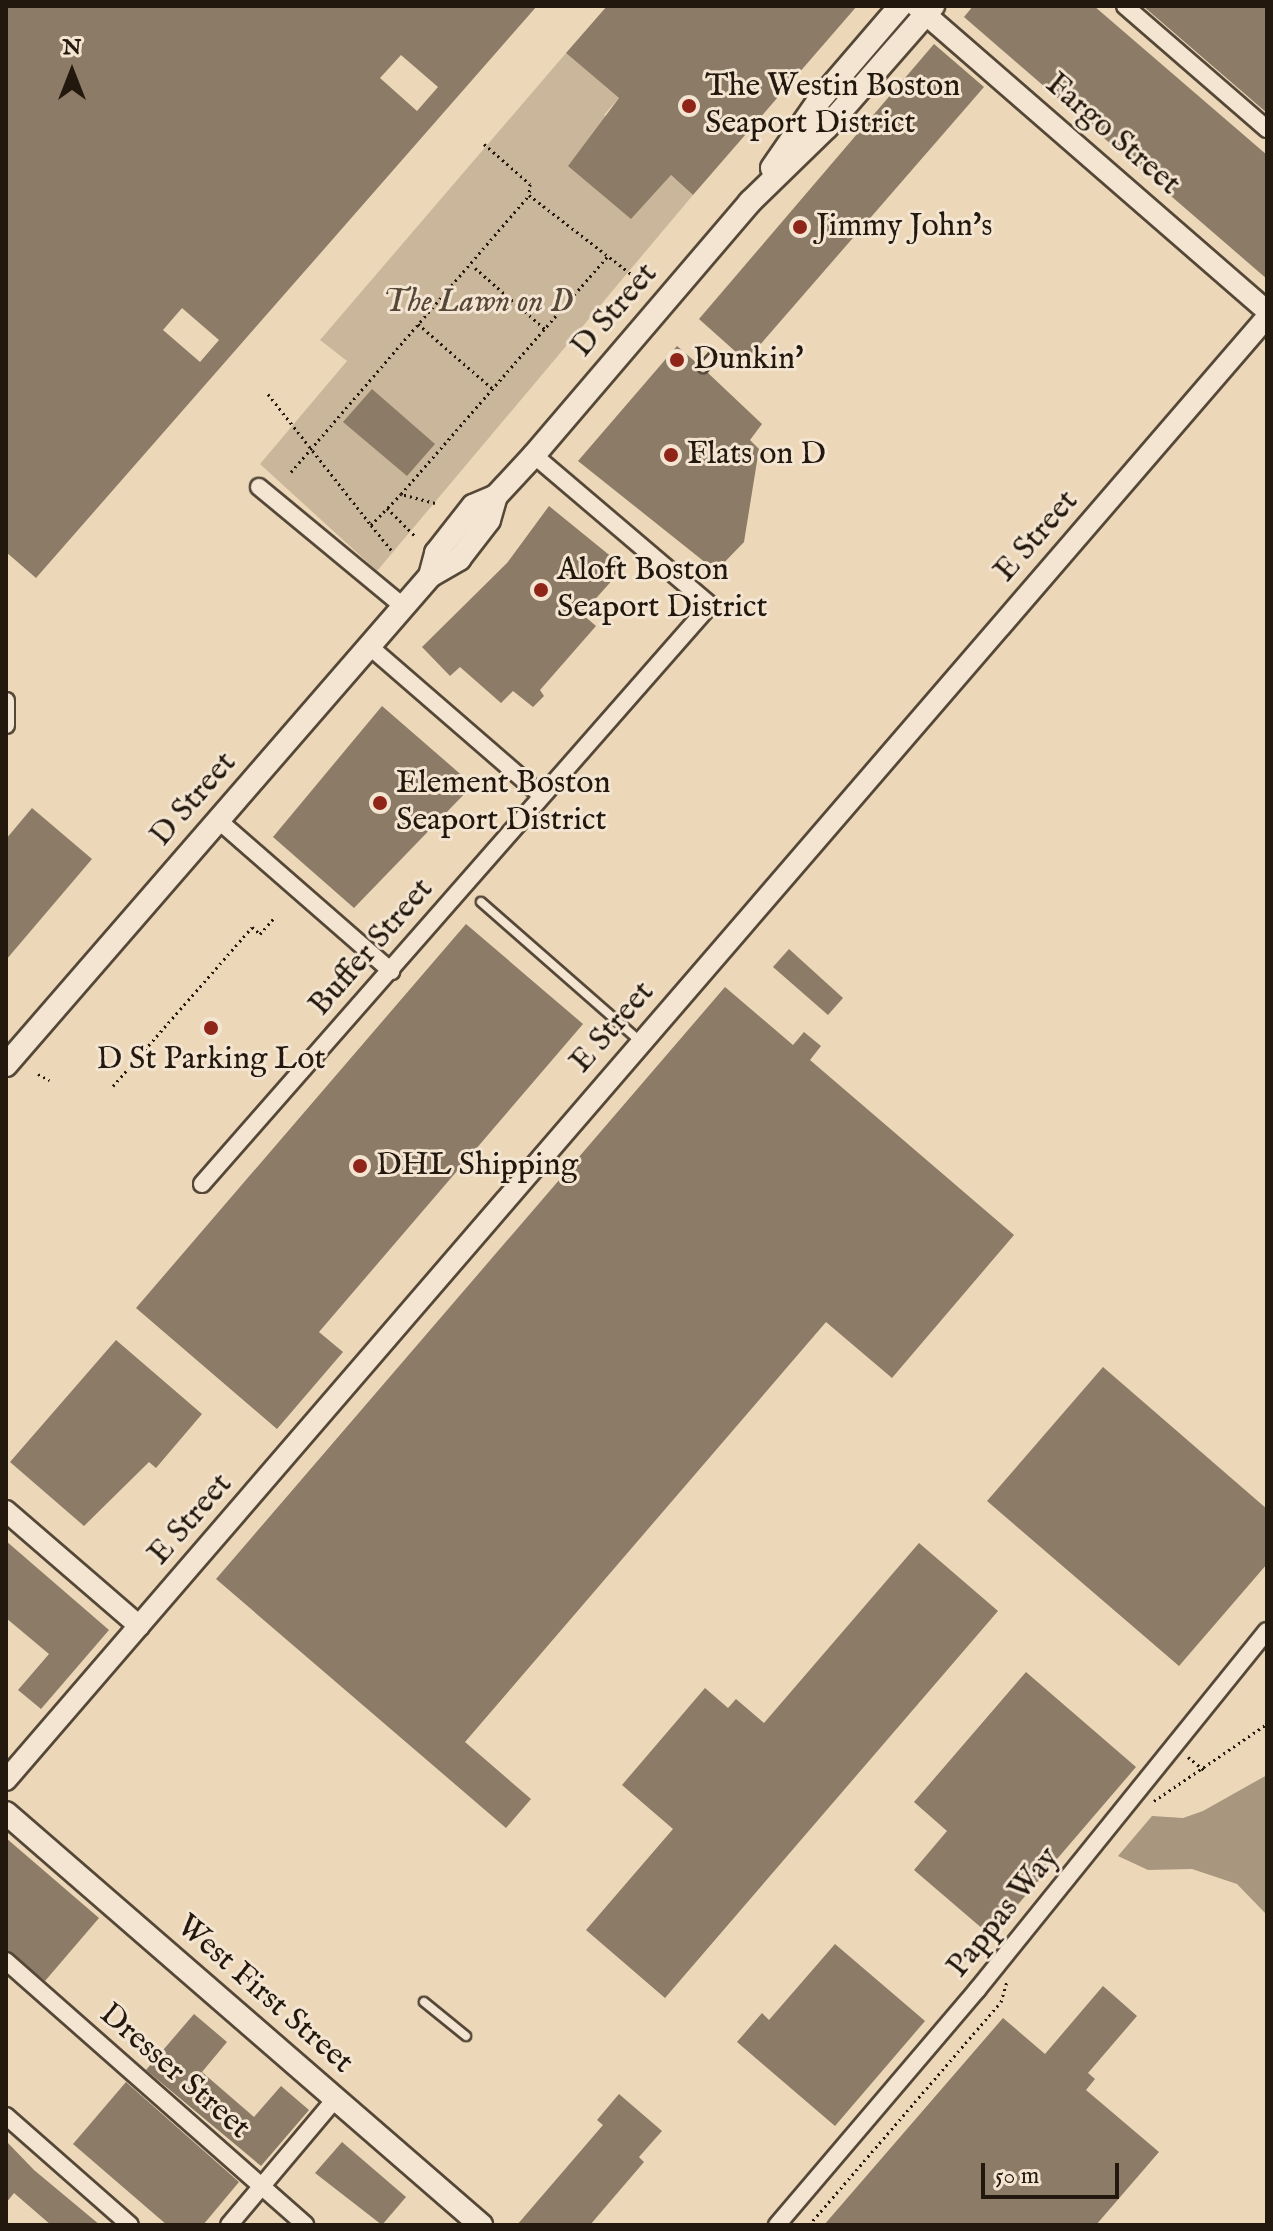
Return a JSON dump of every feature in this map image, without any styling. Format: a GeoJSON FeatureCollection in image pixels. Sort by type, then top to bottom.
{"type":"FeatureCollection","features":[{"type":"Feature","properties":{"kind":"main road","name":"D Street"},"geometry":{"type":"LineString","coordinates":[[750,202],[806,117],[900,6]]}},
{"type":"Feature","properties":{"kind":"main road","name":"D Street"},"geometry":{"type":"LineString","coordinates":[[6,1065],[403,606],[430,576],[459,559],[489,520],[496,496],[750,202],[827,127],[925,9]]}},
{"type":"Feature","properties":{"kind":"main road","name":"West First Street"},"geometry":{"type":"LineString","coordinates":[[6,1813],[481,2225]]}},
{"type":"Feature","properties":{"kind":"street"},"geometry":{"type":"LineString","coordinates":[[1125,6],[1267,129]]}},
{"type":"Feature","properties":{"kind":"street","name":"Fargo Street"},"geometry":{"type":"LineString","coordinates":[[925,9],[1267,314]]}},
{"type":"Feature","properties":{"kind":"street","name":"E Street"},"geometry":{"type":"LineString","coordinates":[[6,1780],[1267,314]]}},
{"type":"Feature","properties":{"kind":"street","name":"Buffer Street"},"geometry":{"type":"LineString","coordinates":[[202,1184],[391,971],[540,794],[710,605],[534,455]]}},
{"type":"Feature","properties":{"kind":"street"},"geometry":{"type":"LineString","coordinates":[[259,487],[403,606]]}},
{"type":"Feature","properties":{"kind":"street"},"geometry":{"type":"LineString","coordinates":[[369,646],[540,794]]}},
{"type":"Feature","properties":{"kind":"street"},"geometry":{"type":"LineString","coordinates":[[218,820],[391,971]]}},
{"type":"Feature","properties":{"kind":"street"},"geometry":{"type":"LineString","coordinates":[[6,1511],[139,1626]]}},
{"type":"Feature","properties":{"kind":"street","name":"Pappas Way"},"geometry":{"type":"LineString","coordinates":[[777,2225],[1176,1747],[1267,1631]]}},
{"type":"Feature","properties":{"kind":"street","name":"Dresser Street"},"geometry":{"type":"LineString","coordinates":[[6,1961],[305,2225]]}},
{"type":"Feature","properties":{"kind":"street"},"geometry":{"type":"LineString","coordinates":[[229,2225],[335,2099]]}},
{"type":"Feature","properties":{"kind":"street"},"geometry":{"type":"LineString","coordinates":[[6,2116],[130,2225]]}},
{"type":"Feature","properties":{"kind":"lane"},"geometry":{"type":"LineString","coordinates":[[703,368],[713,357]]}},
{"type":"Feature","properties":{"kind":"lane"},"geometry":{"type":"LineString","coordinates":[[481,902],[641,1042]]}},
{"type":"Feature","properties":{"kind":"lane"},"geometry":{"type":"LineString","coordinates":[[424,2002],[466,2036]]}},
{"type":"Feature","properties":{"kind":"path"},"geometry":{"type":"LineString","coordinates":[[291,472],[529,195],[530,184],[484,144]]}},
{"type":"Feature","properties":{"kind":"path"},"geometry":{"type":"LineString","coordinates":[[529,195],[635,277]]}},
{"type":"Feature","properties":{"kind":"path"},"geometry":{"type":"LineString","coordinates":[[371,525],[608,256]]}},
{"type":"Feature","properties":{"kind":"path"},"geometry":{"type":"LineString","coordinates":[[475,268],[545,329]]}},
{"type":"Feature","properties":{"kind":"path"},"geometry":{"type":"LineString","coordinates":[[418,324],[493,389]]}},
{"type":"Feature","properties":{"kind":"path"},"geometry":{"type":"LineString","coordinates":[[268,394],[393,552]]}},
{"type":"Feature","properties":{"kind":"path"},"geometry":{"type":"LineString","coordinates":[[401,494],[435,503]]}},
{"type":"Feature","properties":{"kind":"path"},"geometry":{"type":"LineString","coordinates":[[387,508],[416,537]]}},
{"type":"Feature","properties":{"kind":"path"},"geometry":{"type":"LineString","coordinates":[[113,1086],[252,927],[260,934],[274,918]]}},
{"type":"Feature","properties":{"kind":"path"},"geometry":{"type":"LineString","coordinates":[[38,1074],[49,1080]]}},
{"type":"Feature","properties":{"kind":"path"},"geometry":{"type":"LineString","coordinates":[[1152,1803],[1205,1771],[1267,1724]]}},
{"type":"Feature","properties":{"kind":"path"},"geometry":{"type":"LineString","coordinates":[[1176,1747],[1205,1771]]}},
{"type":"Feature","properties":{"kind":"path"},"geometry":{"type":"LineString","coordinates":[[809,2225],[1001,2002],[1009,1977]]}},
{"type":"Feature","properties":{"kind":"green space","name":"The Lawn on D"},"geometry":{"type":"Polygon","coordinates":[[[566,53],[619,98],[604,115],[693,195],[377,571],[260,464],[347,361],[320,340],[566,53]]]}},
{"type":"Feature","properties":{"kind":"shaded area"},"geometry":{"type":"Polygon","coordinates":[[[1267,1775],[1267,1915],[1237,1884],[1192,1869],[1148,1870],[1118,1856],[1152,1816],[1183,1818],[1203,1811],[1267,1775]]]}},
{"type":"Feature","properties":{"kind":"building"},"geometry":{"type":"Polygon","coordinates":[[[6,6],[537,6],[36,578],[6,552],[6,6]],[[401,55],[380,78],[417,111],[438,87],[401,55]],[[182,308],[163,330],[200,362],[219,340],[182,308]]]}},
{"type":"Feature","properties":{"kind":"building","name":"The Westin Boston Seaport District"},"geometry":{"type":"Polygon","coordinates":[[[607,6],[857,6],[693,195],[671,175],[631,219],[568,166],[619,98],[566,53],[607,6]]]}},
{"type":"Feature","properties":{"kind":"building"},"geometry":{"type":"Polygon","coordinates":[[[973,6],[1094,6],[1267,155],[1267,279],[964,17],[973,6]]]}},
{"type":"Feature","properties":{"kind":"building"},"geometry":{"type":"Polygon","coordinates":[[[1143,6],[1267,6],[1267,113],[1143,6]]]}},
{"type":"Feature","properties":{"kind":"building","name":"Flats on D"},"geometry":{"type":"Polygon","coordinates":[[[934,44],[984,87],[746,361],[699,319],[934,44]]]}},
{"type":"Feature","properties":{"kind":"building","name":"Flats on D"},"geometry":{"type":"Polygon","coordinates":[[[677,346],[698,364],[698,373],[708,373],[762,424],[750,440],[759,449],[744,542],[716,571],[578,461],[677,346]]]}},
{"type":"Feature","properties":{"kind":"building"},"geometry":{"type":"Polygon","coordinates":[[[372,389],[435,444],[407,476],[343,422],[372,389]]]}},
{"type":"Feature","properties":{"kind":"building","name":"Aloft Boston Seaport District"},"geometry":{"type":"Polygon","coordinates":[[[549,506],[624,567],[582,614],[596,626],[540,690],[544,696],[533,707],[513,691],[501,703],[460,667],[450,676],[422,647],[507,563],[549,506]]]}},
{"type":"Feature","properties":{"kind":"building","name":"Element Boston Seaport District"},"geometry":{"type":"Polygon","coordinates":[[[382,706],[473,785],[354,908],[273,837],[382,706]]]}},
{"type":"Feature","properties":{"kind":"building"},"geometry":{"type":"Polygon","coordinates":[[[32,808],[92,859],[6,960],[6,839],[32,808]]]}},
{"type":"Feature","properties":{"kind":"building","name":"DHL Shipping"},"geometry":{"type":"Polygon","coordinates":[[[466,924],[583,1024],[319,1332],[343,1352],[277,1429],[136,1308],[466,924]]]}},
{"type":"Feature","properties":{"kind":"building"},"geometry":{"type":"Polygon","coordinates":[[[789,949],[843,998],[828,1015],[773,967],[789,949]]]}},
{"type":"Feature","properties":{"kind":"building"},"geometry":{"type":"Polygon","coordinates":[[[725,987],[793,1045],[804,1032],[821,1046],[810,1060],[1014,1235],[892,1378],[826,1322],[465,1742],[531,1799],[506,1828],[216,1579],[725,987]]]}},
{"type":"Feature","properties":{"kind":"building"},"geometry":{"type":"Polygon","coordinates":[[[116,1340],[202,1414],[156,1468],[149,1462],[84,1526],[10,1462],[116,1340]]]}},
{"type":"Feature","properties":{"kind":"building"},"geometry":{"type":"Polygon","coordinates":[[[1103,1367],[1267,1509],[1267,1564],[1179,1666],[987,1501],[1103,1367]]]}},
{"type":"Feature","properties":{"kind":"building"},"geometry":{"type":"Polygon","coordinates":[[[6,1541],[109,1630],[41,1709],[18,1690],[49,1654],[6,1618],[6,1541]]]}},
{"type":"Feature","properties":{"kind":"building"},"geometry":{"type":"Polygon","coordinates":[[[919,1543],[998,1611],[665,1998],[586,1930],[673,1829],[622,1785],[705,1688],[728,1708],[736,1699],[764,1723],[919,1543]]]}},
{"type":"Feature","properties":{"kind":"building"},"geometry":{"type":"Polygon","coordinates":[[[1026,1672],[1136,1767],[991,1936],[914,1870],[947,1831],[914,1802],[1026,1672]]]}},
{"type":"Feature","properties":{"kind":"building"},"geometry":{"type":"Polygon","coordinates":[[[6,1838],[99,1918],[45,1981],[6,1950],[6,1838]]]}},
{"type":"Feature","properties":{"kind":"building"},"geometry":{"type":"Polygon","coordinates":[[[835,1944],[925,2021],[835,2126],[737,2042],[762,2013],[769,2020],[835,1944]]]}},
{"type":"Feature","properties":{"kind":"building"},"geometry":{"type":"Polygon","coordinates":[[[1103,1986],[1137,2016],[1088,2073],[1095,2079],[1086,2090],[1159,2152],[1096,2225],[824,2225],[1003,2018],[1045,2054],[1103,1986]]]}},
{"type":"Feature","properties":{"kind":"building"},"geometry":{"type":"Polygon","coordinates":[[[194,2014],[227,2042],[202,2072],[254,2117],[281,2086],[309,2110],[261,2166],[146,2070],[194,2014]]]}},
{"type":"Feature","properties":{"kind":"building"},"geometry":{"type":"Polygon","coordinates":[[[126,2082],[239,2182],[203,2225],[167,2225],[73,2144],[126,2082]]]}},
{"type":"Feature","properties":{"kind":"building"},"geometry":{"type":"Polygon","coordinates":[[[619,2094],[662,2131],[639,2157],[644,2162],[590,2225],[517,2225],[603,2125],[597,2120],[619,2094]]]}},
{"type":"Feature","properties":{"kind":"building"},"geometry":{"type":"Polygon","coordinates":[[[6,2141],[34,2170],[100,2225],[51,2225],[14,2193],[6,2203],[6,2141]]]}},
{"type":"Feature","properties":{"kind":"building"},"geometry":{"type":"Polygon","coordinates":[[[342,2142],[406,2197],[382,2225],[315,2173],[342,2142]]]}},
{"type":"Feature","properties":{"kind":"place","name":"The Westin Boston Seaport District"},"geometry":{"type":"Point","coordinates":[689,106]}},
{"type":"Feature","properties":{"kind":"place","name":"Jimmy John's"},"geometry":{"type":"Point","coordinates":[800,227]}},
{"type":"Feature","properties":{"kind":"place","name":"Dunkin'"},"geometry":{"type":"Point","coordinates":[677,360]}},
{"type":"Feature","properties":{"kind":"place","name":"Flats on D"},"geometry":{"type":"Point","coordinates":[671,455]}},
{"type":"Feature","properties":{"kind":"place","name":"Aloft Boston Seaport District"},"geometry":{"type":"Point","coordinates":[541,590]}},
{"type":"Feature","properties":{"kind":"place","name":"Element Boston Seaport District"},"geometry":{"type":"Point","coordinates":[380,803]}},
{"type":"Feature","properties":{"kind":"place","name":"D St Parking Lot"},"geometry":{"type":"Point","coordinates":[211,1028]}},
{"type":"Feature","properties":{"kind":"place","name":"DHL Shipping"},"geometry":{"type":"Point","coordinates":[360,1166]}}]}
